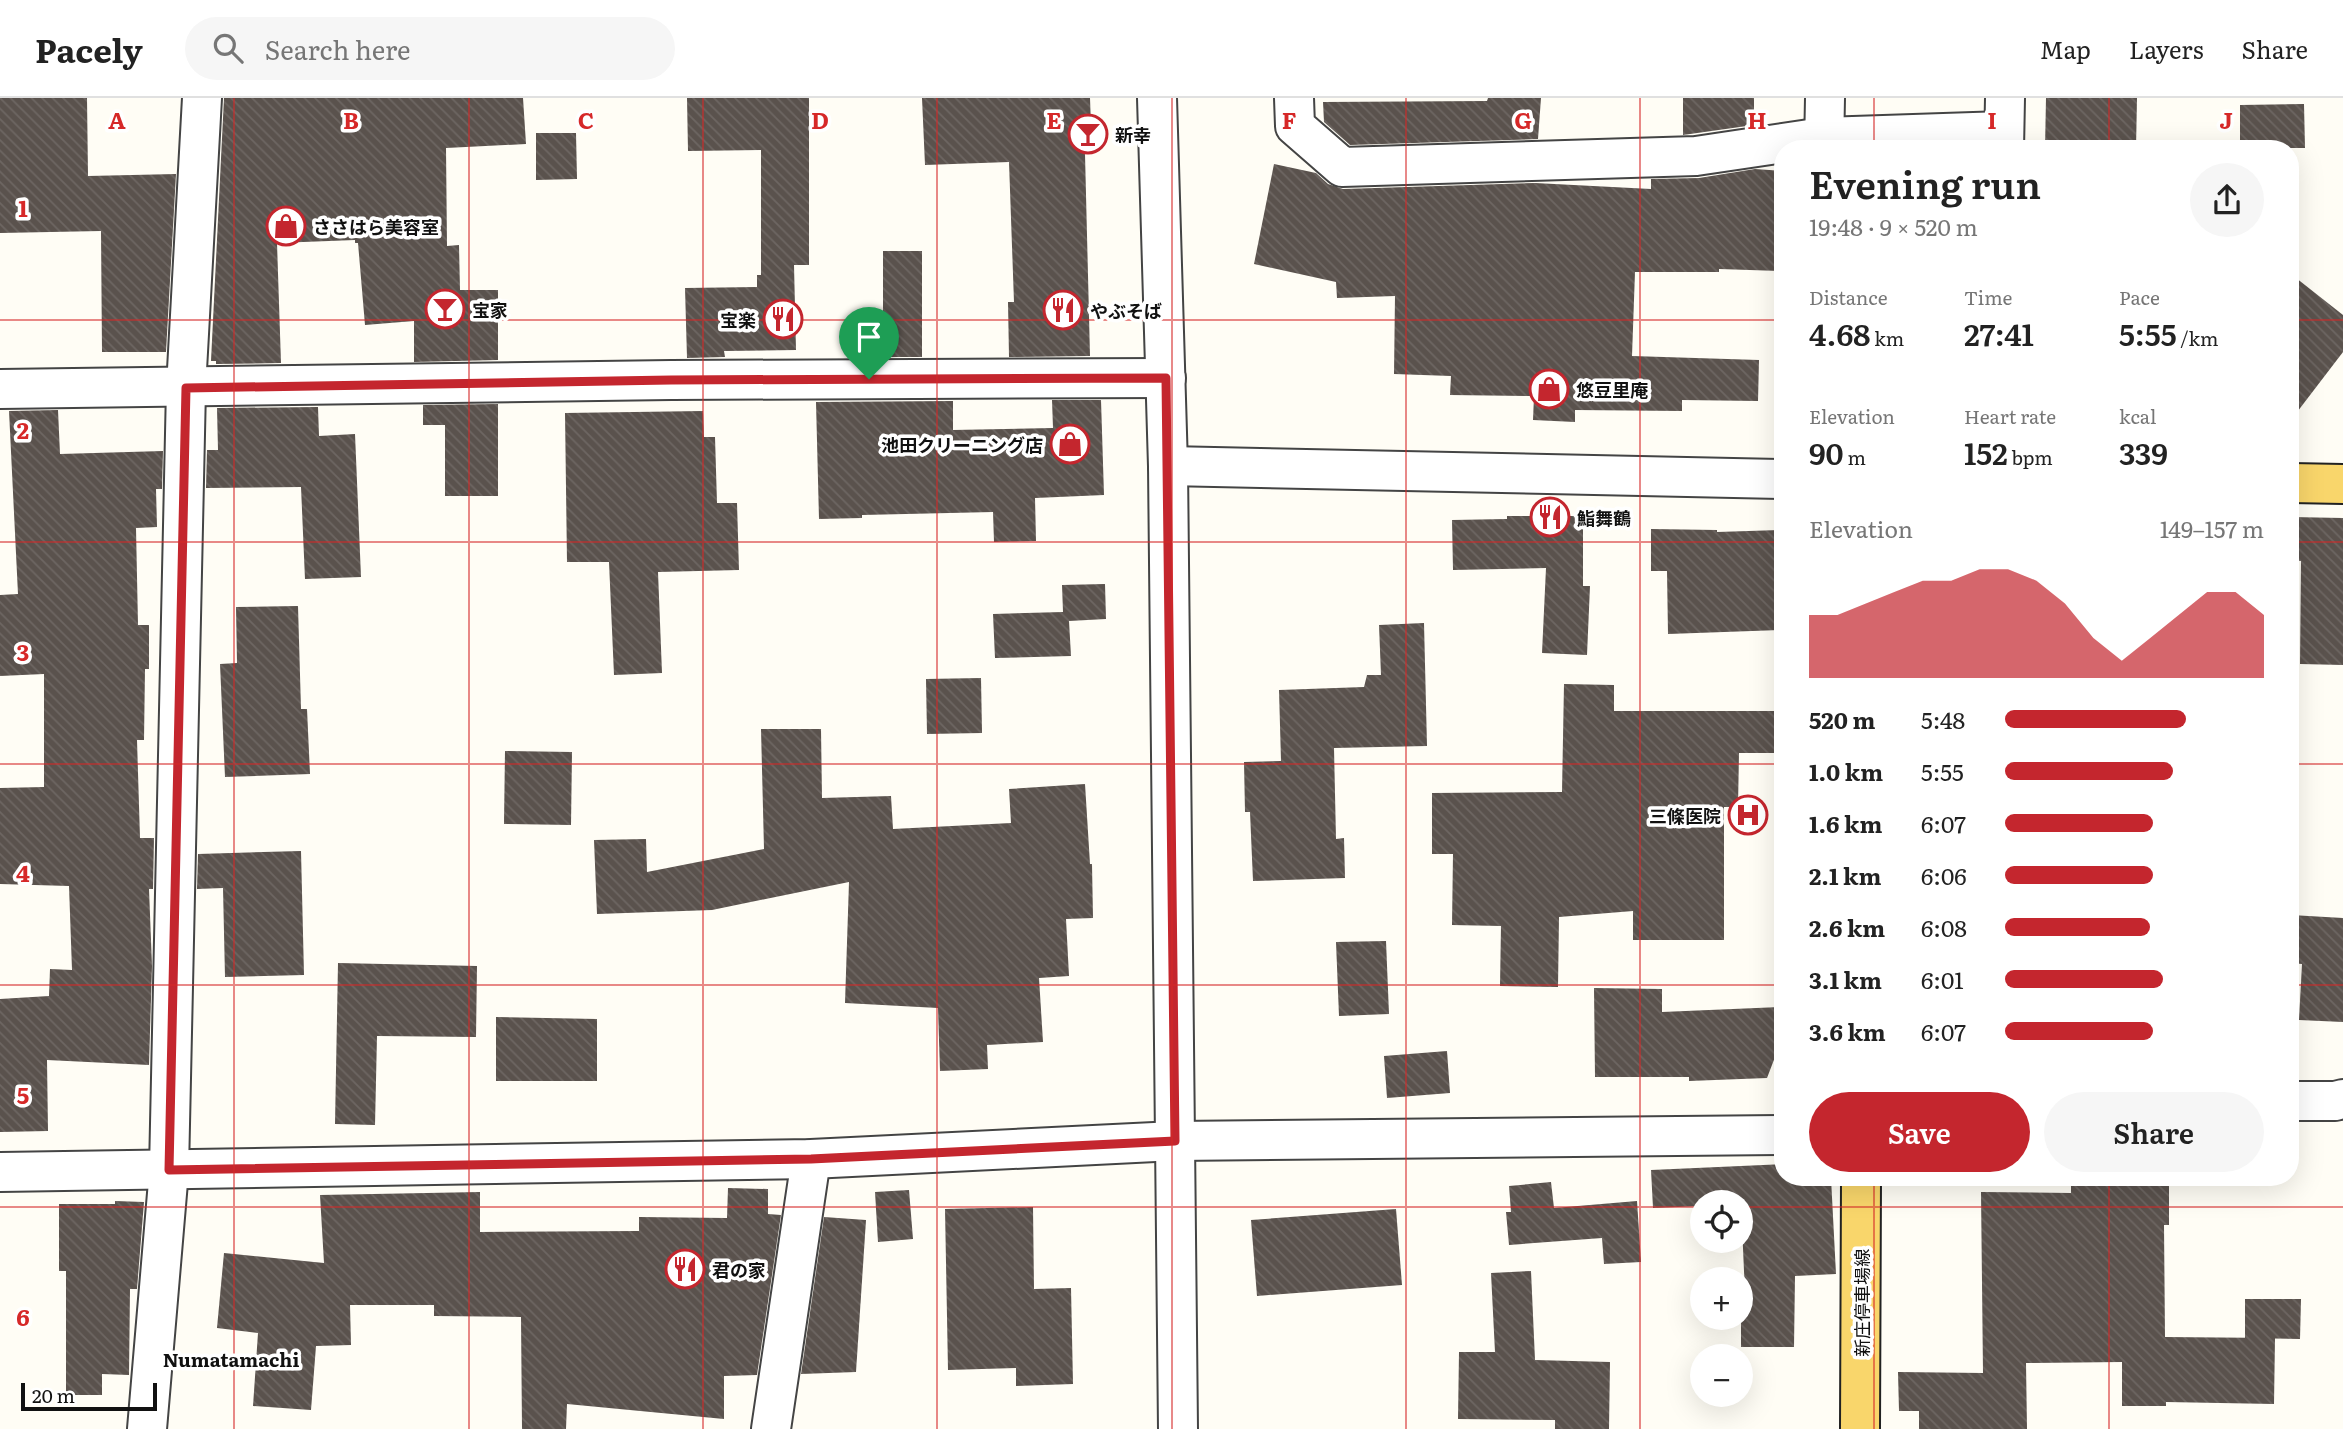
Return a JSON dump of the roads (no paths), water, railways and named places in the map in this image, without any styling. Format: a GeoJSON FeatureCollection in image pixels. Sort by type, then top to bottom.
{"type":"FeatureCollection","features":[{"type":"Feature","properties":{"kind":"main road"},"geometry":{"type":"LineString","coordinates":[[2299,483],[2343,484]]}},
{"type":"Feature","properties":{"kind":"main road","name":"新庄停車場線"},"geometry":{"type":"LineString","coordinates":[[1860,1429],[1861,1186]]}},
{"type":"Feature","properties":{"kind":"street"},"geometry":{"type":"LineString","coordinates":[[147,1429],[169,1170],[186,388],[201,98]]}},
{"type":"Feature","properties":{"kind":"street"},"geometry":{"type":"LineString","coordinates":[[1157,98],[1168,466],[1178,1429]]}},
{"type":"Feature","properties":{"kind":"street"},"geometry":{"type":"LineString","coordinates":[[1294,98],[1295,127],[1342,167],[1696,156],[1774,148]]}},
{"type":"Feature","properties":{"kind":"street"},"geometry":{"type":"LineString","coordinates":[[1824,140],[1825,98]]}},
{"type":"Feature","properties":{"kind":"street"},"geometry":{"type":"LineString","coordinates":[[1856,140],[2004,126]]}},
{"type":"Feature","properties":{"kind":"street"},"geometry":{"type":"LineString","coordinates":[[0,389],[671,380],[1166,378]]}},
{"type":"Feature","properties":{"kind":"street"},"geometry":{"type":"LineString","coordinates":[[1168,466],[1774,479]]}},
{"type":"Feature","properties":{"kind":"street"},"geometry":{"type":"LineString","coordinates":[[2299,1101],[2343,1099]]}},
{"type":"Feature","properties":{"kind":"street"},"geometry":{"type":"LineString","coordinates":[[0,1172],[811,1159],[1175,1141],[1774,1135]]}},
{"type":"Feature","properties":{"kind":"street"},"geometry":{"type":"LineString","coordinates":[[771,1429],[811,1159]]}},
{"type":"Feature","properties":{"kind":"place","name":"新幸"},"geometry":{"type":"Point","coordinates":[1088,134]}},
{"type":"Feature","properties":{"kind":"place","name":"ささはら美容室"},"geometry":{"type":"Point","coordinates":[286,226]}},
{"type":"Feature","properties":{"kind":"place","name":"宝家"},"geometry":{"type":"Point","coordinates":[445,309]}},
{"type":"Feature","properties":{"kind":"place","name":"やぶそば"},"geometry":{"type":"Point","coordinates":[1063,310]}},
{"type":"Feature","properties":{"kind":"place","name":"宝楽"},"geometry":{"type":"Point","coordinates":[783,319]}},
{"type":"Feature","properties":{"kind":"place","name":"悠豆里庵"},"geometry":{"type":"Point","coordinates":[1549,389]}},
{"type":"Feature","properties":{"kind":"place","name":"池田クリーニング店"},"geometry":{"type":"Point","coordinates":[1070,444]}},
{"type":"Feature","properties":{"kind":"place","name":"鮨舞鶴"},"geometry":{"type":"Point","coordinates":[1550,517]}},
{"type":"Feature","properties":{"kind":"place","name":"三條医院"},"geometry":{"type":"Point","coordinates":[1748,815]}},
{"type":"Feature","properties":{"kind":"place","name":"君の家"},"geometry":{"type":"Point","coordinates":[685,1269]}},
{"type":"Feature","properties":{"kind":"district","name":"Numatamachi"},"geometry":{"type":"Point","coordinates":[231,1359]}}]}
